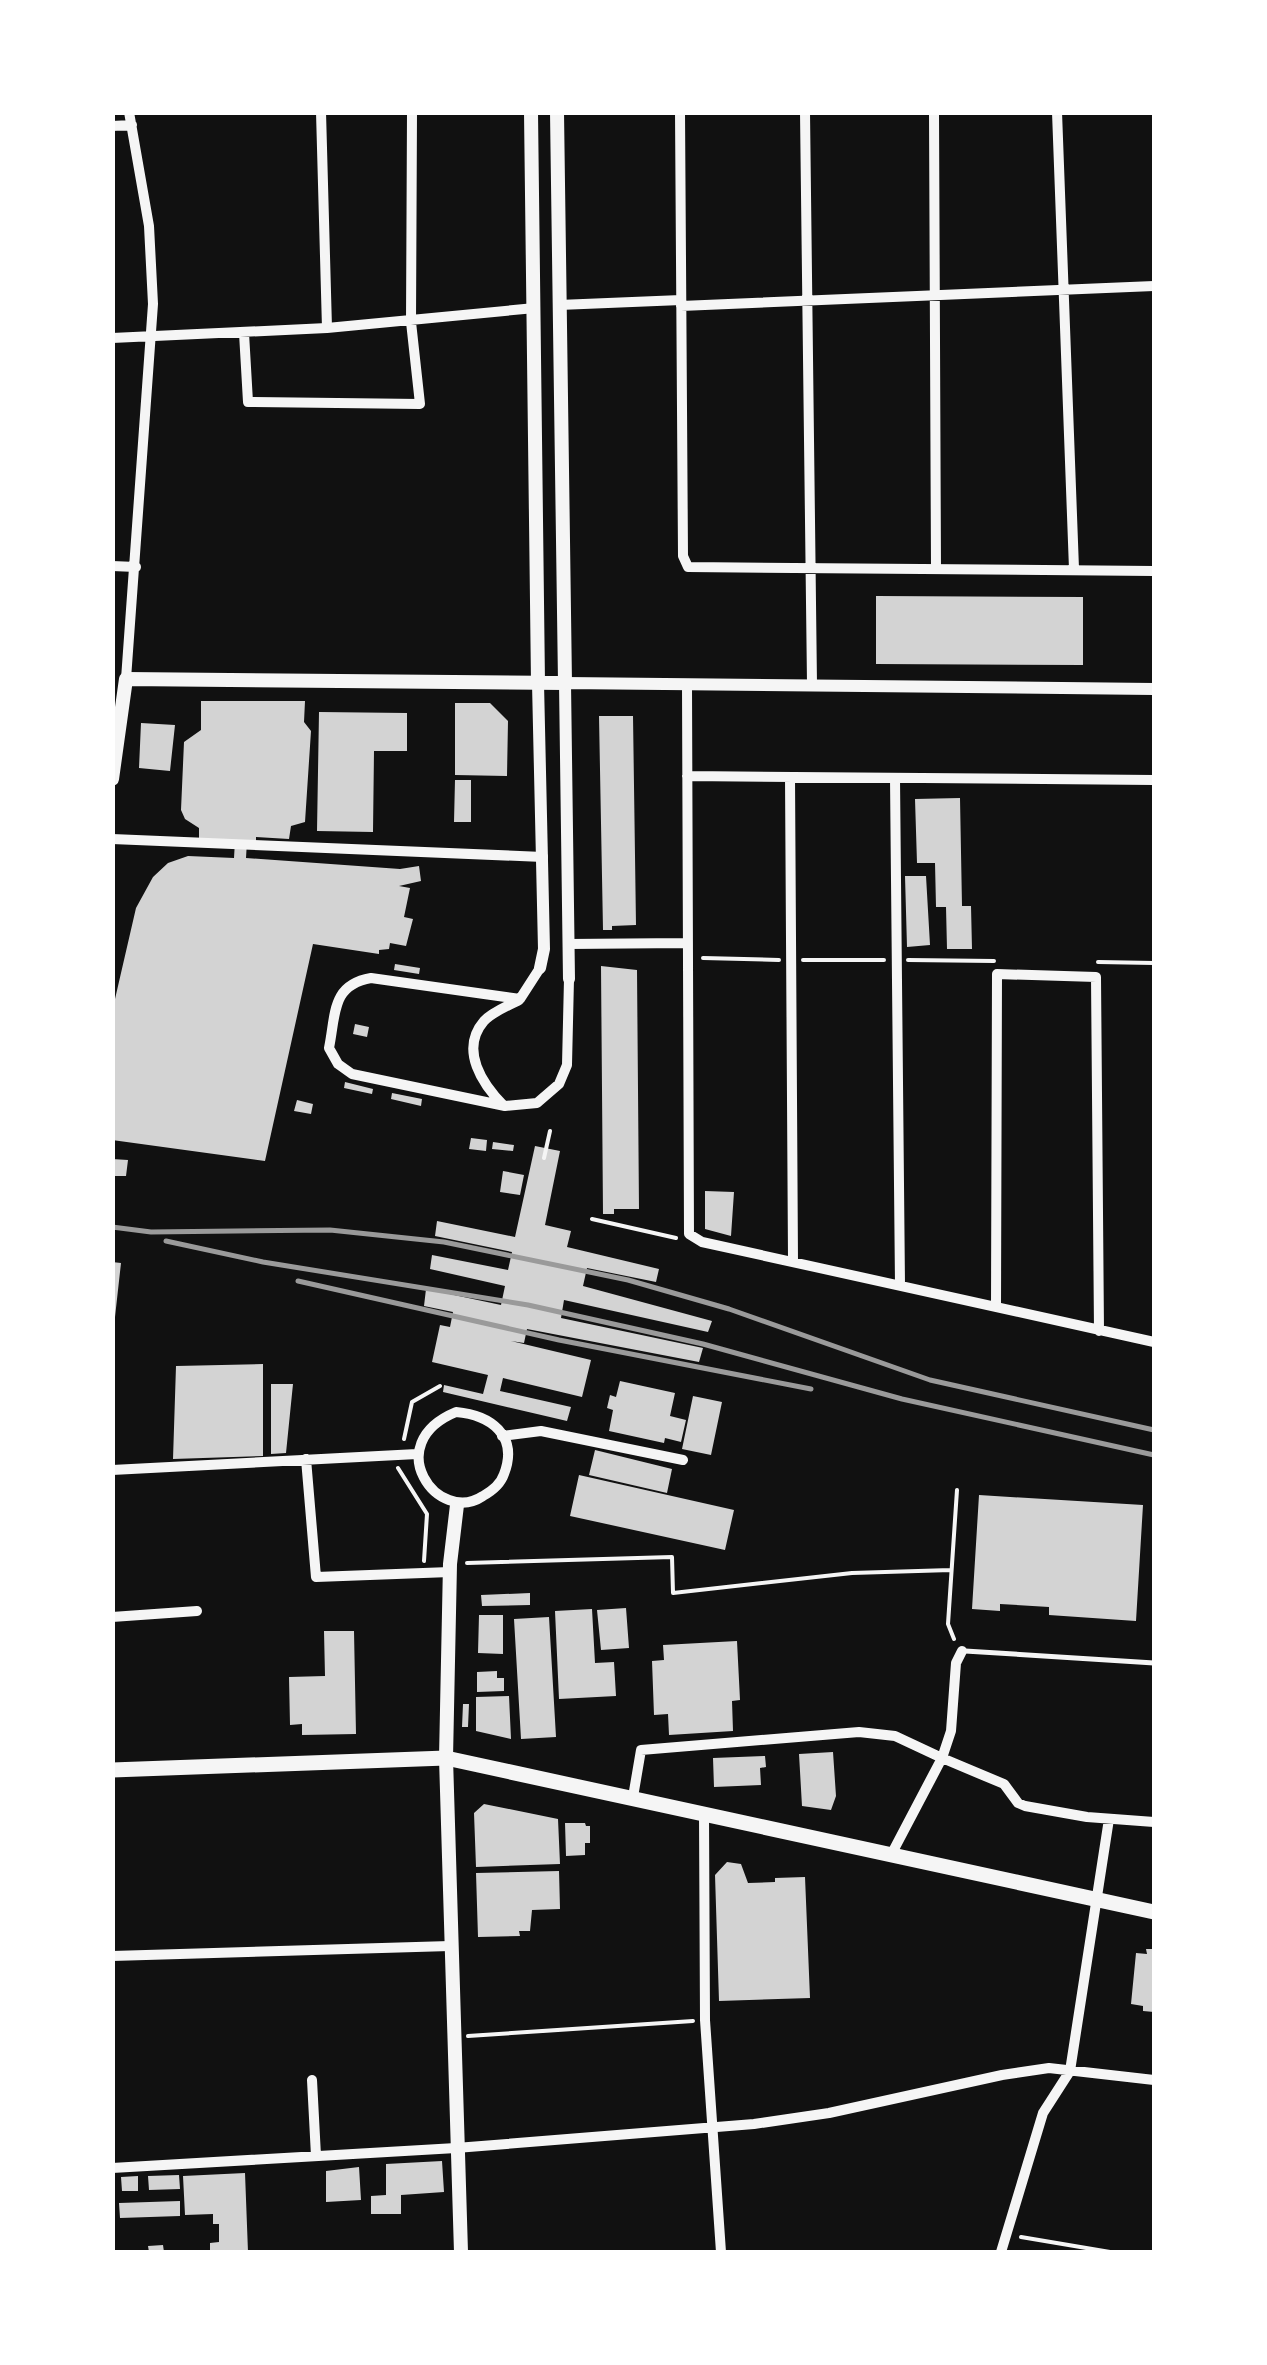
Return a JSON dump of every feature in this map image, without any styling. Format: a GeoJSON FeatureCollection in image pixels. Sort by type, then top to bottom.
{"type":"FeatureCollection","features":[{"type":"Feature","properties":{"kind":"main road"},"geometry":{"type":"LineString","coordinates":[[531,112],[538,683]]}},
{"type":"Feature","properties":{"kind":"main road"},"geometry":{"type":"LineString","coordinates":[[112,779],[119,679],[565,683],[558,112]]}},
{"type":"Feature","properties":{"kind":"main road"},"geometry":{"type":"LineString","coordinates":[[456,1504],[446,1758],[462,2252]]}},
{"type":"Feature","properties":{"kind":"main road"},"geometry":{"type":"LineString","coordinates":[[112,1770],[446,1758],[1154,1912]]}},
{"type":"Feature","properties":{"kind":"street"},"geometry":{"type":"LineString","coordinates":[[119,679],[136,567],[152,336],[150,226],[129,112]]}},
{"type":"Feature","properties":{"kind":"street"},"geometry":{"type":"LineString","coordinates":[[321,112],[327,328]]}},
{"type":"Feature","properties":{"kind":"street"},"geometry":{"type":"LineString","coordinates":[[244,332],[248,402],[420,404],[411,322],[412,112]]}},
{"type":"Feature","properties":{"kind":"street"},"geometry":{"type":"LineString","coordinates":[[680,112],[684,556],[688,566],[1154,571]]}},
{"type":"Feature","properties":{"kind":"street"},"geometry":{"type":"LineString","coordinates":[[806,112],[812,684]]}},
{"type":"Feature","properties":{"kind":"street"},"geometry":{"type":"LineString","coordinates":[[934,112],[936,568]]}},
{"type":"Feature","properties":{"kind":"street"},"geometry":{"type":"LineString","coordinates":[[1057,112],[1074,570]]}},
{"type":"Feature","properties":{"kind":"street"},"geometry":{"type":"LineString","coordinates":[[112,126],[132,125]]}},
{"type":"Feature","properties":{"kind":"street"},"geometry":{"type":"LineString","coordinates":[[559,305],[807,301],[1154,286]]}},
{"type":"Feature","properties":{"kind":"street"},"geometry":{"type":"LineString","coordinates":[[112,338],[327,328],[535,308]]}},
{"type":"Feature","properties":{"kind":"street"},"geometry":{"type":"LineString","coordinates":[[112,566],[136,567]]}},
{"type":"Feature","properties":{"kind":"street"},"geometry":{"type":"LineString","coordinates":[[505,1106],[479,1077],[475,1038],[485,1020],[520,999],[540,968],[544,949],[538,683]]}},
{"type":"Feature","properties":{"kind":"street"},"geometry":{"type":"LineString","coordinates":[[520,999],[370,978],[351,982],[341,992],[328,1048],[338,1064],[352,1074],[505,1106],[537,1103],[559,1084],[567,1065],[569,979],[565,683],[1154,688]]}},
{"type":"Feature","properties":{"kind":"street"},"geometry":{"type":"LineString","coordinates":[[687,685],[689,1234],[702,1242],[1154,1342]]}},
{"type":"Feature","properties":{"kind":"street"},"geometry":{"type":"LineString","coordinates":[[686,776],[1154,780]]}},
{"type":"Feature","properties":{"kind":"street"},"geometry":{"type":"LineString","coordinates":[[790,777],[794,1260]]}},
{"type":"Feature","properties":{"kind":"street"},"geometry":{"type":"LineString","coordinates":[[895,778],[900,1285]]}},
{"type":"Feature","properties":{"kind":"street"},"geometry":{"type":"LineString","coordinates":[[112,839],[543,857]]}},
{"type":"Feature","properties":{"kind":"street"},"geometry":{"type":"LineString","coordinates":[[568,944],[686,943]]}},
{"type":"Feature","properties":{"kind":"street"},"geometry":{"type":"LineString","coordinates":[[996,1307],[997,974],[1096,976],[1099,1331]]}},
{"type":"Feature","properties":{"kind":"street"},"geometry":{"type":"LineString","coordinates":[[456,1412],[478,1414],[498,1427],[506,1448],[505,1472],[494,1490],[476,1502],[456,1504],[438,1496],[423,1476],[418,1454],[424,1434],[436,1420],[456,1412]]}},
{"type":"Feature","properties":{"kind":"street"},"geometry":{"type":"LineString","coordinates":[[502,1436],[542,1431],[683,1460]]}},
{"type":"Feature","properties":{"kind":"street"},"geometry":{"type":"LineString","coordinates":[[112,1470],[418,1454]]}},
{"type":"Feature","properties":{"kind":"street"},"geometry":{"type":"LineString","coordinates":[[306,1459],[316,1577],[455,1568]]}},
{"type":"Feature","properties":{"kind":"street"},"geometry":{"type":"LineString","coordinates":[[112,1617],[196,1611]]}},
{"type":"Feature","properties":{"kind":"street"},"geometry":{"type":"LineString","coordinates":[[891,1856],[942,1758],[951,1731],[956,1663],[962,1651]]}},
{"type":"Feature","properties":{"kind":"street"},"geometry":{"type":"LineString","coordinates":[[633,1797],[641,1750],[860,1732],[895,1736],[1004,1784],[1018,1803],[1026,1806],[1154,1822]]}},
{"type":"Feature","properties":{"kind":"street"},"geometry":{"type":"LineString","coordinates":[[704,1816],[705,2020],[720,2252]]}},
{"type":"Feature","properties":{"kind":"street"},"geometry":{"type":"LineString","coordinates":[[1000,2252],[1043,2113],[1070,2072],[1110,1819]]}},
{"type":"Feature","properties":{"kind":"street"},"geometry":{"type":"LineString","coordinates":[[112,1956],[450,1946]]}},
{"type":"Feature","properties":{"kind":"street"},"geometry":{"type":"LineString","coordinates":[[112,2168],[456,2148],[714,2126],[829,2113],[1049,2068],[1154,2080]]}},
{"type":"Feature","properties":{"kind":"street"},"geometry":{"type":"LineString","coordinates":[[312,2080],[316,2156]]}},
{"type":"Feature","properties":{"kind":"lane"},"geometry":{"type":"LineString","coordinates":[[962,1651],[1154,1663]]}},
{"type":"Feature","properties":{"kind":"path"},"geometry":{"type":"LineString","coordinates":[[686,958],[996,961]]}},
{"type":"Feature","properties":{"kind":"path"},"geometry":{"type":"LineString","coordinates":[[1095,962],[1154,963]]}},
{"type":"Feature","properties":{"kind":"path"},"geometry":{"type":"LineString","coordinates":[[544,1158],[550,1131]]}},
{"type":"Feature","properties":{"kind":"path"},"geometry":{"type":"LineString","coordinates":[[592,1220],[683,1239],[689,1234]]}},
{"type":"Feature","properties":{"kind":"path"},"geometry":{"type":"LineString","coordinates":[[957,1490],[948,1624],[962,1651]]}},
{"type":"Feature","properties":{"kind":"path"},"geometry":{"type":"LineString","coordinates":[[455,1568],[672,1557],[673,1593],[852,1573],[951,1570]]}},
{"type":"Feature","properties":{"kind":"path"},"geometry":{"type":"LineString","coordinates":[[453,2037],[705,2020]]}},
{"type":"Feature","properties":{"kind":"path"},"geometry":{"type":"LineString","coordinates":[[1006,2234],[1110,2252]]}},
{"type":"Feature","properties":{"kind":"building"},"geometry":{"type":"Polygon","coordinates":[[[876,596],[1083,597],[1083,665],[876,664],[876,596]]]}},
{"type":"Feature","properties":{"kind":"building"},"geometry":{"type":"Polygon","coordinates":[[[201,701],[305,701],[304,722],[311,731],[305,822],[291,826],[289,839],[256,837],[256,841],[247,841],[246,858],[400,869],[419,866],[421,881],[399,886],[410,888],[404,917],[413,919],[406,946],[390,943],[389,949],[379,950],[379,954],[313,944],[265,1161],[112,1140],[112,1012],[136,908],[153,877],[168,863],[188,856],[234,858],[235,841],[199,839],[199,828],[185,819],[181,810],[184,742],[201,730],[201,701]]]}},
{"type":"Feature","properties":{"kind":"building"},"geometry":{"type":"Polygon","coordinates":[[[455,703],[490,703],[508,721],[507,776],[455,775],[455,703]]]}},
{"type":"Feature","properties":{"kind":"building"},"geometry":{"type":"Polygon","coordinates":[[[319,712],[407,713],[407,751],[374,751],[373,832],[317,831],[319,712]]]}},
{"type":"Feature","properties":{"kind":"building"},"geometry":{"type":"Polygon","coordinates":[[[599,716],[633,716],[636,925],[612,926],[612,930],[603,930],[599,716]]]}},
{"type":"Feature","properties":{"kind":"building"},"geometry":{"type":"Polygon","coordinates":[[[141,723],[175,725],[170,771],[139,768],[141,723]]]}},
{"type":"Feature","properties":{"kind":"building"},"geometry":{"type":"Polygon","coordinates":[[[455,780],[471,780],[471,822],[454,822],[455,780]]]}},
{"type":"Feature","properties":{"kind":"building"},"geometry":{"type":"Polygon","coordinates":[[[960,798],[962,906],[971,906],[972,949],[947,949],[946,907],[936,907],[935,863],[917,863],[915,799],[960,798]]]}},
{"type":"Feature","properties":{"kind":"building"},"geometry":{"type":"Polygon","coordinates":[[[905,876],[926,876],[930,945],[907,947],[905,876]]]}},
{"type":"Feature","properties":{"kind":"building"},"geometry":{"type":"Polygon","coordinates":[[[395,964],[420,968],[419,974],[394,970],[395,964]]]}},
{"type":"Feature","properties":{"kind":"building"},"geometry":{"type":"Polygon","coordinates":[[[601,966],[637,970],[639,1209],[614,1209],[614,1214],[603,1214],[601,966]]]}},
{"type":"Feature","properties":{"kind":"building"},"geometry":{"type":"Polygon","coordinates":[[[355,1024],[369,1027],[367,1037],[353,1034],[355,1024]]]}},
{"type":"Feature","properties":{"kind":"building"},"geometry":{"type":"Polygon","coordinates":[[[345,1082],[373,1089],[372,1094],[344,1088],[345,1082]]]}},
{"type":"Feature","properties":{"kind":"building"},"geometry":{"type":"Polygon","coordinates":[[[392,1093],[422,1099],[421,1106],[391,1099],[392,1093]]]}},
{"type":"Feature","properties":{"kind":"building"},"geometry":{"type":"Polygon","coordinates":[[[297,1100],[313,1104],[311,1114],[294,1111],[297,1100]]]}},
{"type":"Feature","properties":{"kind":"building"},"geometry":{"type":"Polygon","coordinates":[[[471,1138],[487,1140],[486,1151],[469,1149],[471,1138]]]}},
{"type":"Feature","properties":{"kind":"building"},"geometry":{"type":"Polygon","coordinates":[[[493,1142],[514,1145],[513,1151],[492,1149],[493,1142]]]}},
{"type":"Feature","properties":{"kind":"building"},"geometry":{"type":"Polygon","coordinates":[[[535,1146],[560,1151],[545,1225],[571,1231],[567,1247],[659,1269],[656,1282],[587,1268],[583,1286],[712,1321],[708,1332],[564,1300],[561,1318],[703,1348],[699,1362],[527,1329],[524,1343],[511,1341],[591,1360],[582,1397],[503,1378],[500,1391],[571,1407],[567,1421],[443,1392],[444,1385],[483,1394],[488,1375],[432,1362],[440,1325],[450,1327],[453,1312],[424,1306],[426,1289],[501,1305],[505,1286],[430,1269],[432,1255],[508,1270],[512,1252],[435,1236],[437,1221],[515,1237],[535,1146]]]}},
{"type":"Feature","properties":{"kind":"building"},"geometry":{"type":"Polygon","coordinates":[[[112,1159],[128,1160],[126,1176],[112,1176],[112,1159]]]}},
{"type":"Feature","properties":{"kind":"building"},"geometry":{"type":"Polygon","coordinates":[[[503,1171],[524,1175],[520,1195],[500,1192],[503,1171]]]}},
{"type":"Feature","properties":{"kind":"building"},"geometry":{"type":"Polygon","coordinates":[[[705,1191],[734,1192],[731,1236],[705,1229],[705,1191]]]}},
{"type":"Feature","properties":{"kind":"building"},"geometry":{"type":"Polygon","coordinates":[[[112,1262],[121,1263],[115,1317],[112,1317],[112,1262]]]}},
{"type":"Feature","properties":{"kind":"building"},"geometry":{"type":"Polygon","coordinates":[[[263,1364],[263,1456],[173,1459],[176,1366],[263,1364]]]}},
{"type":"Feature","properties":{"kind":"building"},"geometry":{"type":"Polygon","coordinates":[[[620,1381],[675,1393],[670,1416],[686,1420],[681,1442],[665,1438],[664,1443],[609,1431],[613,1410],[607,1408],[610,1395],[616,1397],[620,1381]]]}},
{"type":"Feature","properties":{"kind":"building"},"geometry":{"type":"Polygon","coordinates":[[[271,1384],[293,1384],[286,1453],[271,1454],[271,1384]]]}},
{"type":"Feature","properties":{"kind":"building"},"geometry":{"type":"Polygon","coordinates":[[[693,1396],[722,1402],[711,1455],[682,1449],[693,1396]]]}},
{"type":"Feature","properties":{"kind":"building"},"geometry":{"type":"Polygon","coordinates":[[[595,1450],[672,1469],[667,1493],[589,1475],[595,1450]]]}},
{"type":"Feature","properties":{"kind":"building"},"geometry":{"type":"Polygon","coordinates":[[[579,1475],[734,1510],[725,1550],[570,1516],[579,1475]]]}},
{"type":"Feature","properties":{"kind":"building"},"geometry":{"type":"Polygon","coordinates":[[[979,1495],[1143,1505],[1136,1621],[1049,1615],[1049,1607],[1000,1604],[1000,1611],[972,1609],[979,1495]]]}},
{"type":"Feature","properties":{"kind":"building"},"geometry":{"type":"Polygon","coordinates":[[[530,1593],[530,1605],[482,1606],[481,1595],[530,1593]]]}},
{"type":"Feature","properties":{"kind":"building"},"geometry":{"type":"Polygon","coordinates":[[[626,1608],[629,1648],[601,1650],[597,1610],[626,1608]]]}},
{"type":"Feature","properties":{"kind":"building"},"geometry":{"type":"Polygon","coordinates":[[[592,1609],[595,1663],[614,1662],[616,1696],[559,1699],[555,1611],[592,1609]]]}},
{"type":"Feature","properties":{"kind":"building"},"geometry":{"type":"Polygon","coordinates":[[[479,1615],[503,1615],[503,1654],[478,1653],[479,1615]]]}},
{"type":"Feature","properties":{"kind":"building"},"geometry":{"type":"Polygon","coordinates":[[[549,1617],[556,1737],[521,1739],[514,1619],[549,1617]]]}},
{"type":"Feature","properties":{"kind":"building"},"geometry":{"type":"Polygon","coordinates":[[[324,1631],[354,1631],[356,1734],[302,1735],[302,1724],[290,1725],[289,1677],[325,1676],[324,1631]]]}},
{"type":"Feature","properties":{"kind":"building"},"geometry":{"type":"Polygon","coordinates":[[[737,1641],[740,1700],[732,1701],[733,1731],[669,1735],[668,1714],[654,1715],[652,1661],[664,1660],[663,1645],[737,1641]]]}},
{"type":"Feature","properties":{"kind":"building"},"geometry":{"type":"Polygon","coordinates":[[[497,1671],[497,1678],[504,1678],[504,1691],[477,1692],[477,1672],[497,1671]]]}},
{"type":"Feature","properties":{"kind":"building"},"geometry":{"type":"Polygon","coordinates":[[[509,1696],[511,1739],[476,1731],[476,1697],[509,1696]]]}},
{"type":"Feature","properties":{"kind":"building"},"geometry":{"type":"Polygon","coordinates":[[[463,1704],[469,1704],[468,1727],[462,1727],[463,1704]]]}},
{"type":"Feature","properties":{"kind":"building"},"geometry":{"type":"Polygon","coordinates":[[[833,1752],[836,1796],[831,1810],[802,1806],[799,1754],[833,1752]]]}},
{"type":"Feature","properties":{"kind":"building"},"geometry":{"type":"Polygon","coordinates":[[[765,1756],[766,1767],[760,1768],[761,1785],[714,1787],[713,1758],[765,1756]]]}},
{"type":"Feature","properties":{"kind":"building"},"geometry":{"type":"Polygon","coordinates":[[[484,1804],[558,1819],[560,1864],[476,1867],[474,1813],[484,1804]]]}},
{"type":"Feature","properties":{"kind":"building"},"geometry":{"type":"Polygon","coordinates":[[[565,1823],[590,1826],[585,1855],[566,1856],[565,1823]]]}},
{"type":"Feature","properties":{"kind":"building"},"geometry":{"type":"Polygon","coordinates":[[[727,1862],[741,1864],[748,1883],[805,1877],[810,1998],[719,2001],[715,1875],[727,1862]]]}},
{"type":"Feature","properties":{"kind":"building"},"geometry":{"type":"Polygon","coordinates":[[[559,1871],[560,1909],[532,1910],[530,1931],[519,1931],[520,1936],[478,1937],[476,1873],[559,1871]]]}},
{"type":"Feature","properties":{"kind":"building"},"geometry":{"type":"Polygon","coordinates":[[[1146,1949],[1154,1949],[1154,2012],[1131,2004],[1136,1953],[1147,1954],[1146,1949]]]}},
{"type":"Feature","properties":{"kind":"building"},"geometry":{"type":"Polygon","coordinates":[[[442,2161],[444,2192],[401,2195],[401,2214],[371,2214],[371,2196],[386,2195],[386,2164],[442,2161]]]}},
{"type":"Feature","properties":{"kind":"building"},"geometry":{"type":"Polygon","coordinates":[[[359,2167],[361,2200],[326,2202],[326,2171],[359,2167]]]}},
{"type":"Feature","properties":{"kind":"building"},"geometry":{"type":"Polygon","coordinates":[[[245,2173],[248,2252],[210,2252],[210,2243],[219,2242],[219,2224],[213,2224],[213,2214],[185,2215],[183,2176],[245,2173]]]}},
{"type":"Feature","properties":{"kind":"building"},"geometry":{"type":"Polygon","coordinates":[[[179,2175],[180,2189],[149,2190],[148,2176],[179,2175]]]}},
{"type":"Feature","properties":{"kind":"building"},"geometry":{"type":"Polygon","coordinates":[[[138,2176],[138,2191],[122,2191],[121,2177],[138,2176]]]}},
{"type":"Feature","properties":{"kind":"building"},"geometry":{"type":"Polygon","coordinates":[[[180,2201],[180,2216],[120,2218],[119,2203],[180,2201]]]}},
{"type":"Feature","properties":{"kind":"building"},"geometry":{"type":"Polygon","coordinates":[[[163,2245],[164,2252],[149,2252],[148,2246],[163,2245]]]}},
{"type":"Feature","properties":{"kind":"railway"},"geometry":{"type":"LineString","coordinates":[[112,1227],[151,1232],[330,1230],[444,1242],[628,1280],[729,1309],[930,1380],[1154,1430]]}},
{"type":"Feature","properties":{"kind":"railway"},"geometry":{"type":"LineString","coordinates":[[166,1241],[263,1262],[528,1305],[703,1344],[902,1399],[1154,1455]]}},
{"type":"Feature","properties":{"kind":"railway"},"geometry":{"type":"LineString","coordinates":[[298,1281],[559,1340],[811,1389]]}}]}
